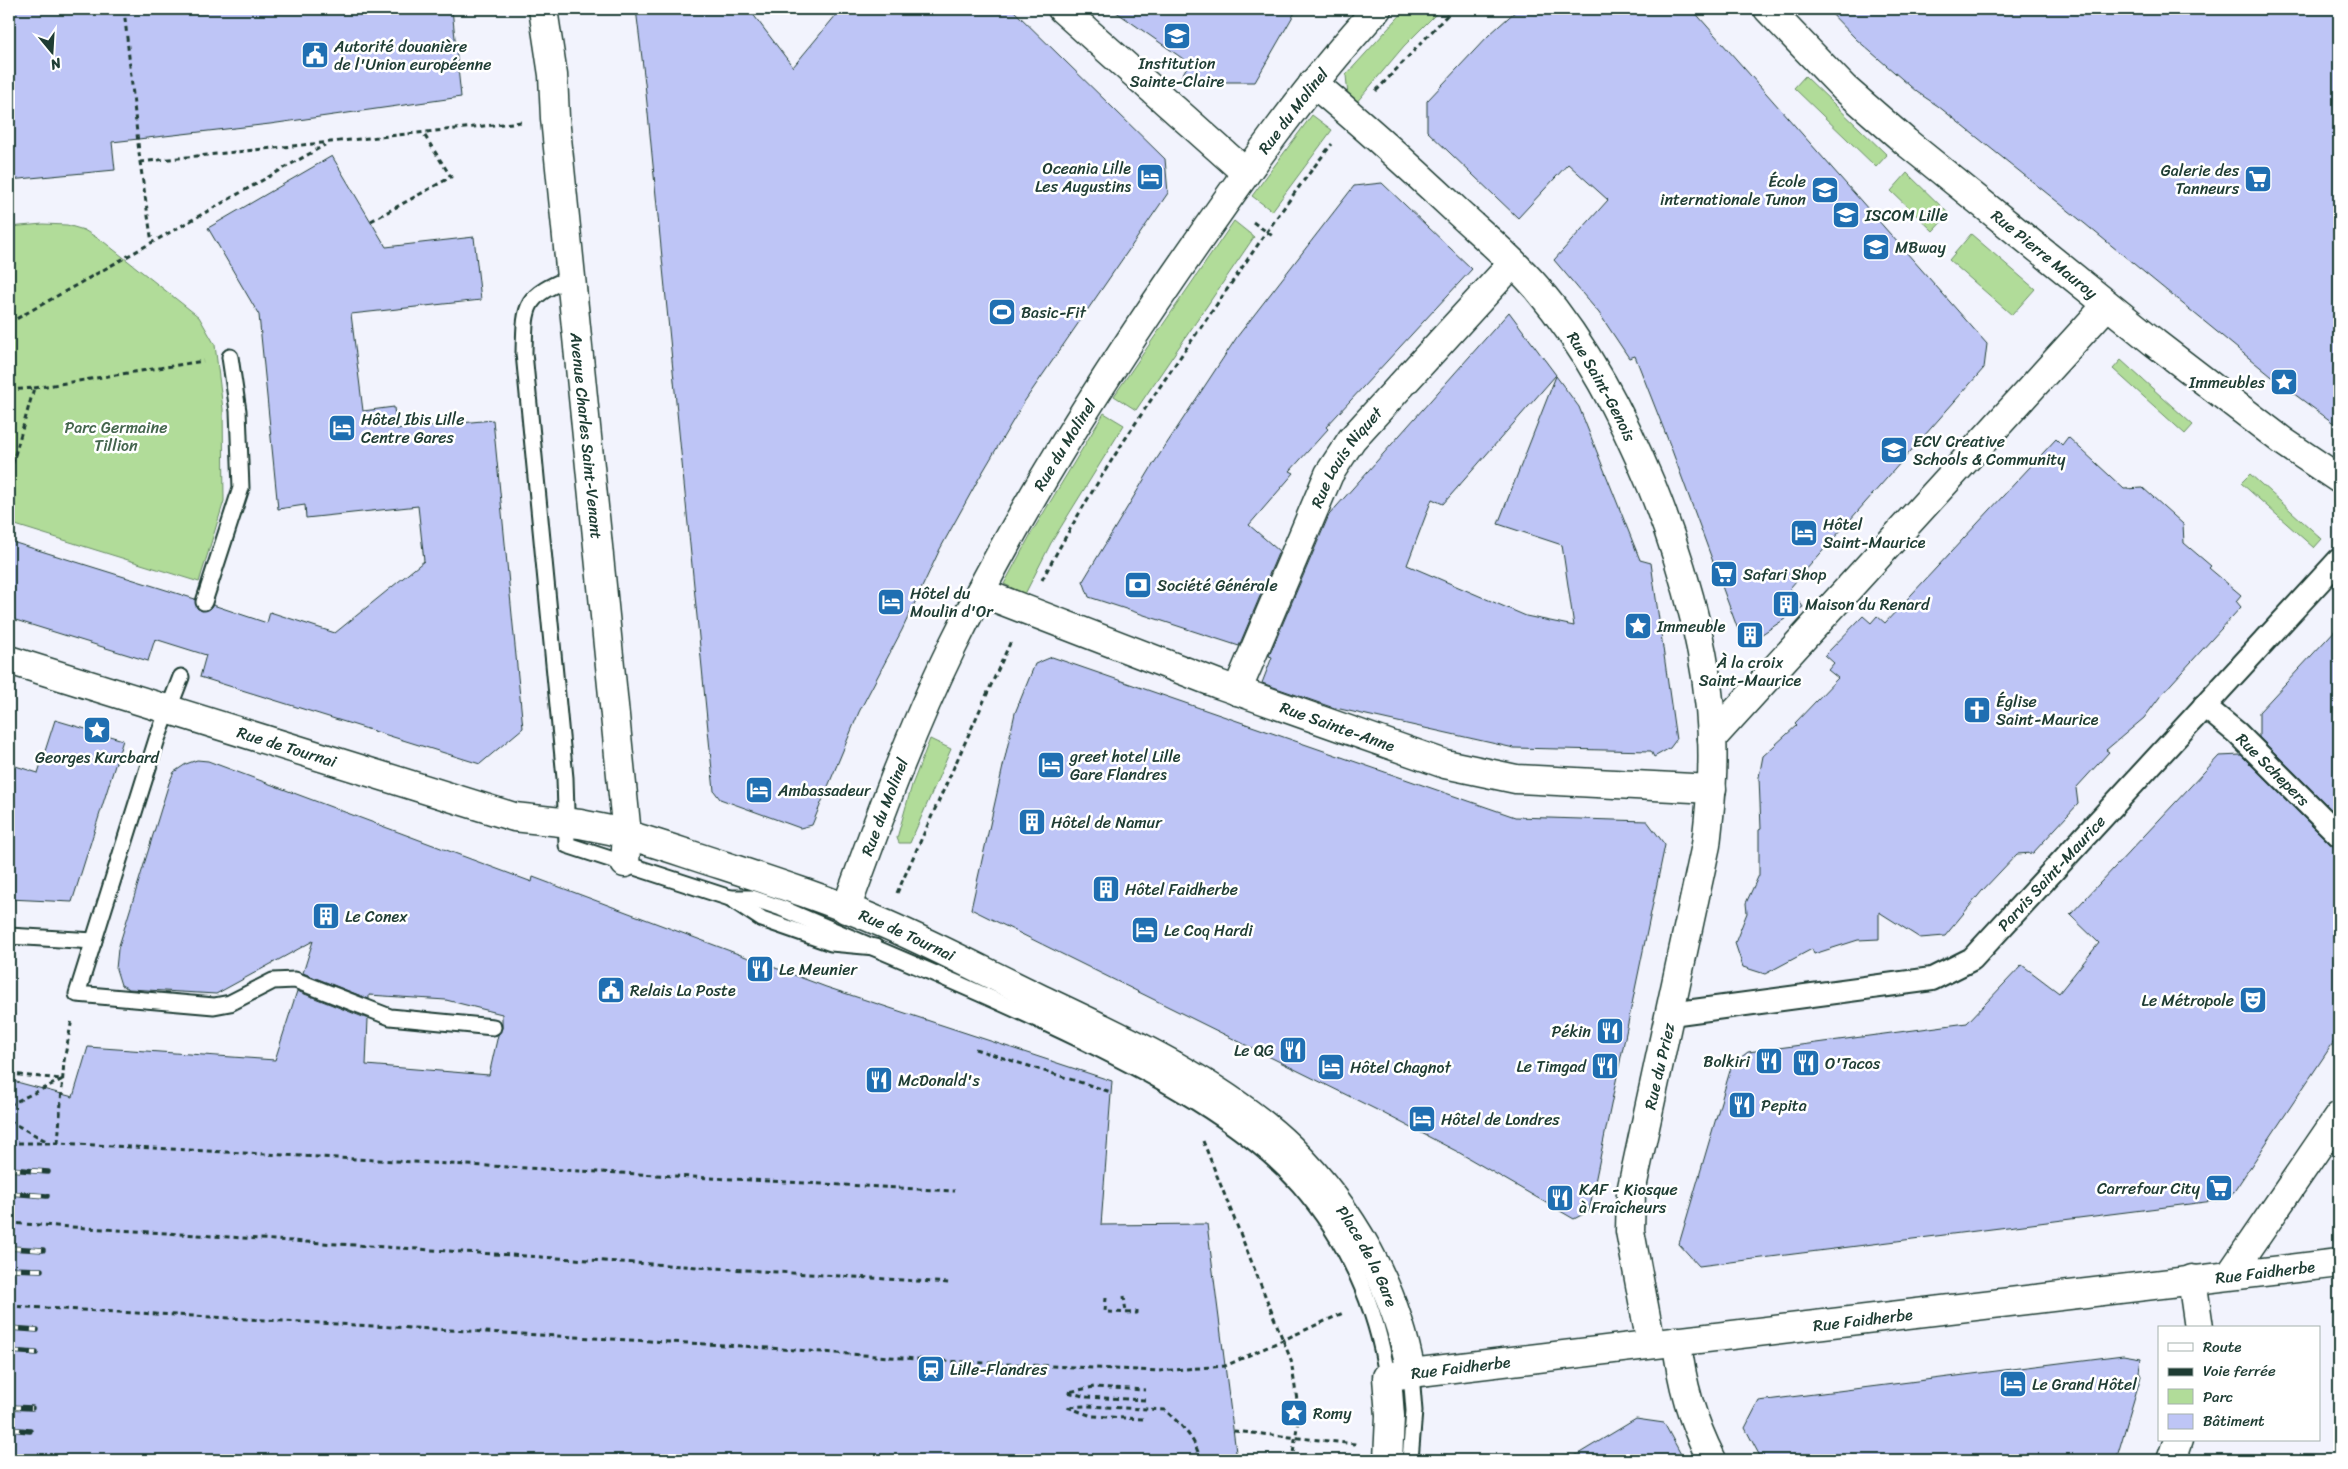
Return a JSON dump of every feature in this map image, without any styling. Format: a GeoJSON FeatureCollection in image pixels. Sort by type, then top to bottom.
{"type":"FeatureCollection","features":[{"type":"Feature","properties":{"kind":"street","name":"Avenue Charles Saint-Venant"},"geometry":{"type":"LineString","coordinates":[[543,9],[550,47],[555,118],[627,835],[625,863]]}},
{"type":"Feature","properties":{"kind":"street"},"geometry":{"type":"LineString","coordinates":[[1062,9],[1246,173]]}},
{"type":"Feature","properties":{"kind":"street","name":"Rue du Molinel"},"geometry":{"type":"LineString","coordinates":[[843,920],[910,742],[950,651],[1030,500],[1092,399],[1171,280],[1246,173],[1313,83],[1377,9]]}},
{"type":"Feature","properties":{"kind":"street","name":"Rue Pierre Mauroy"},"geometry":{"type":"LineString","coordinates":[[1768,9],[1844,88],[1878,118],[2107,305],[2284,442],[2339,479]]}},
{"type":"Feature","properties":{"kind":"street","name":"Rue Saint-Genois"},"geometry":{"type":"LineString","coordinates":[[1313,83],[1354,117],[1513,263],[1554,309],[1596,370],[1627,429],[1645,470],[1678,556],[1692,603],[1706,681],[1712,738],[1712,789]]}},
{"type":"Feature","properties":{"kind":"street","name":"Rue Louis Niquet"},"geometry":{"type":"LineString","coordinates":[[1237,690],[1329,474],[1339,456],[1352,439],[1513,263]]}},
{"type":"Feature","properties":{"kind":"street"},"geometry":{"type":"LineString","coordinates":[[1712,738],[2107,305]]}},
{"type":"Feature","properties":{"kind":"street","name":"Parvis Saint-Maurice"},"geometry":{"type":"LineString","coordinates":[[1671,1014],[1932,979],[1972,959],[2339,560]]}},
{"type":"Feature","properties":{"kind":"street","name":"Rue Sainte-Anne"},"geometry":{"type":"LineString","coordinates":[[980,592],[1237,690],[1445,764],[1484,774],[1516,778],[1712,789]]}},
{"type":"Feature","properties":{"kind":"street","name":"Rue de Tournai"},"geometry":{"type":"LineString","coordinates":[[9,660],[514,817],[567,822],[627,835],[788,887],[843,920],[1151,1052],[1227,1111]]}},
{"type":"Feature","properties":{"kind":"street","name":"Rue Schepers"},"geometry":{"type":"LineString","coordinates":[[2204,706],[2237,733],[2339,835]]}},
{"type":"Feature","properties":{"kind":"street","name":"Rue du Priez"},"geometry":{"type":"LineString","coordinates":[[1651,1344],[1630,1231],[1634,1174],[1671,1014],[1706,845],[1712,789]]}},
{"type":"Feature","properties":{"kind":"street","name":"Place de la Gare"},"geometry":{"type":"LineString","coordinates":[[1227,1111],[1287,1146],[1321,1181],[1346,1214],[1369,1252],[1389,1294],[1403,1335],[1399,1375],[1390,1416],[1388,1460]]}},
{"type":"Feature","properties":{"kind":"street"},"geometry":{"type":"LineString","coordinates":[[2230,1275],[2339,1116]]}},
{"type":"Feature","properties":{"kind":"street","name":"Rue Faidherbe"},"geometry":{"type":"LineString","coordinates":[[1399,1375],[2339,1262]]}},
{"type":"Feature","properties":{"kind":"street"},"geometry":{"type":"LineString","coordinates":[[2192,1279],[2200,1326]]}},
{"type":"Feature","properties":{"kind":"street"},"geometry":{"type":"LineString","coordinates":[[1677,1341],[1688,1407],[1712,1460]]}},
{"type":"Feature","properties":{"kind":"street"},"geometry":{"type":"LineString","coordinates":[[2171,1460],[2177,1442]]}},
{"type":"Feature","properties":{"kind":"lane"},"geometry":{"type":"LineString","coordinates":[[567,822],[564,769],[524,353],[525,315],[532,299],[546,288],[572,277]]}},
{"type":"Feature","properties":{"kind":"lane"},"geometry":{"type":"LineString","coordinates":[[204,602],[241,488],[238,411],[230,357]]}},
{"type":"Feature","properties":{"kind":"lane"},"geometry":{"type":"LineString","coordinates":[[181,677],[156,739],[77,994],[214,1006],[230,1003],[273,981],[295,980],[390,1017],[493,1028]]}},
{"type":"Feature","properties":{"kind":"lane","name":"Rue de Tournai"},"geometry":{"type":"LineString","coordinates":[[567,822],[567,845],[730,898],[762,919],[831,943],[880,935]]}},
{"type":"Feature","properties":{"kind":"lane","name":"Rue de Tournai"},"geometry":{"type":"LineString","coordinates":[[730,898],[752,898],[843,920]]}},
{"type":"Feature","properties":{"kind":"lane"},"geometry":{"type":"LineString","coordinates":[[9,936],[94,941]]}},
{"type":"Feature","properties":{"kind":"lane","name":"Place de la Gare"},"geometry":{"type":"LineString","coordinates":[[1399,1375],[1414,1411],[1410,1460]]}},
{"type":"Feature","properties":{"kind":"path"},"geometry":{"type":"LineString","coordinates":[[124,9],[140,162],[152,243]]}},
{"type":"Feature","properties":{"kind":"path"},"geometry":{"type":"LineString","coordinates":[[880,935],[1026,610],[1068,532],[1115,454],[1318,162],[1392,72],[1453,9]]}},
{"type":"Feature","properties":{"kind":"path"},"geometry":{"type":"LineString","coordinates":[[140,162],[328,144],[555,118]]}},
{"type":"Feature","properties":{"kind":"path"},"geometry":{"type":"LineString","coordinates":[[371,221],[451,177],[423,133]]}},
{"type":"Feature","properties":{"kind":"path"},"geometry":{"type":"LineString","coordinates":[[9,323],[328,144]]}},
{"type":"Feature","properties":{"kind":"path"},"geometry":{"type":"LineString","coordinates":[[1258,226],[1274,237]]}},
{"type":"Feature","properties":{"kind":"path"},"geometry":{"type":"LineString","coordinates":[[9,390],[34,388],[230,357]]}},
{"type":"Feature","properties":{"kind":"path"},"geometry":{"type":"LineString","coordinates":[[9,476],[34,388]]}},
{"type":"Feature","properties":{"kind":"path"},"geometry":{"type":"LineString","coordinates":[[58,1143],[64,1061],[77,994]]}},
{"type":"Feature","properties":{"kind":"path"},"geometry":{"type":"LineString","coordinates":[[975,1050],[1112,1092]]}},
{"type":"Feature","properties":{"kind":"path"},"geometry":{"type":"LineString","coordinates":[[9,1074],[63,1079]]}},
{"type":"Feature","properties":{"kind":"path"},"geometry":{"type":"LineString","coordinates":[[9,1105],[63,1079]]}},
{"type":"Feature","properties":{"kind":"path"},"geometry":{"type":"LineString","coordinates":[[9,1121],[50,1143]]}},
{"type":"Feature","properties":{"kind":"path"},"geometry":{"type":"LineString","coordinates":[[1196,1136],[1204,1142],[1291,1360],[1299,1414],[1292,1460]]}},
{"type":"Feature","properties":{"kind":"path"},"geometry":{"type":"LineString","coordinates":[[9,1143],[58,1143],[955,1191]]}},
{"type":"Feature","properties":{"kind":"path"},"geometry":{"type":"LineString","coordinates":[[9,1223],[949,1284]]}},
{"type":"Feature","properties":{"kind":"path"},"geometry":{"type":"LineString","coordinates":[[1105,1313],[1126,1314],[1124,1296]]}},
{"type":"Feature","properties":{"kind":"path"},"geometry":{"type":"LineString","coordinates":[[1106,1297],[1105,1312],[1137,1313],[1137,1308]]}},
{"type":"Feature","properties":{"kind":"path"},"geometry":{"type":"LineString","coordinates":[[9,1306],[732,1346],[953,1362],[1158,1371],[1225,1366],[1349,1311]]}},
{"type":"Feature","properties":{"kind":"path"},"geometry":{"type":"LineString","coordinates":[[1145,1390],[1094,1387],[1068,1392],[1087,1397],[1145,1400]]}},
{"type":"Feature","properties":{"kind":"path"},"geometry":{"type":"LineString","coordinates":[[1143,1419],[1092,1416],[1067,1407],[1086,1406],[1165,1410],[1189,1434],[1198,1450],[1200,1460]]}},
{"type":"Feature","properties":{"kind":"path"},"geometry":{"type":"LineString","coordinates":[[1234,1432],[1362,1445]]}},
{"type":"Feature","properties":{"kind":"green space"},"geometry":{"type":"Polygon","coordinates":[[[1406,9],[1441,9],[1404,46],[1356,103],[1348,96],[1346,75],[1406,9]]]}},
{"type":"Feature","properties":{"kind":"green space"},"geometry":{"type":"Polygon","coordinates":[[[1805,76],[1887,155],[1876,167],[1794,88],[1805,76]]]}},
{"type":"Feature","properties":{"kind":"green space"},"geometry":{"type":"Polygon","coordinates":[[[1312,115],[1332,130],[1272,211],[1252,196],[1312,115]]]}},
{"type":"Feature","properties":{"kind":"green space"},"geometry":{"type":"Polygon","coordinates":[[[1907,173],[1949,214],[1933,231],[1891,191],[1907,173]]]}},
{"type":"Feature","properties":{"kind":"green space"},"geometry":{"type":"Polygon","coordinates":[[[1234,221],[1254,237],[1136,410],[1114,396],[1234,221]]]}},
{"type":"Feature","properties":{"kind":"green space","name":"Parc Germaine Tillion"},"geometry":{"type":"Polygon","coordinates":[[[43,224],[67,225],[84,230],[104,242],[199,317],[215,345],[223,409],[224,501],[199,582],[9,523],[9,227],[43,224]]]}},
{"type":"Feature","properties":{"kind":"green space"},"geometry":{"type":"Polygon","coordinates":[[[1971,234],[2035,289],[2012,315],[1949,260],[1971,234]]]}},
{"type":"Feature","properties":{"kind":"green space"},"geometry":{"type":"Polygon","coordinates":[[[2121,360],[2193,425],[2185,434],[2113,369],[2121,360]]]}},
{"type":"Feature","properties":{"kind":"green space"},"geometry":{"type":"Polygon","coordinates":[[[1104,413],[1124,425],[1051,543],[1025,594],[1004,584],[1032,532],[1104,413]]]}},
{"type":"Feature","properties":{"kind":"green space"},"geometry":{"type":"Polygon","coordinates":[[[2250,474],[2322,539],[2314,548],[2241,483],[2250,474]]]}},
{"type":"Feature","properties":{"kind":"green space"},"geometry":{"type":"Polygon","coordinates":[[[930,739],[951,749],[910,843],[899,843],[897,838],[912,785],[930,739]]]}},
{"type":"Feature","properties":{"kind":"building"},"geometry":{"type":"Polygon","coordinates":[[[9,9],[452,9],[461,97],[270,124],[112,142],[115,170],[9,180],[9,9]]]}},
{"type":"Feature","properties":{"kind":"building"},"geometry":{"type":"Polygon","coordinates":[[[636,9],[749,9],[793,67],[841,9],[1012,9],[1165,159],[1168,193],[1024,402],[978,480],[940,549],[902,630],[859,712],[812,825],[800,828],[720,799],[714,791],[645,83],[636,9]]]}},
{"type":"Feature","properties":{"kind":"building"},"geometry":{"type":"Polygon","coordinates":[[[1112,9],[1297,9],[1255,82],[1225,82],[1179,81],[1189,63],[1112,9]]]}},
{"type":"Feature","properties":{"kind":"building"},"geometry":{"type":"Polygon","coordinates":[[[1518,9],[1692,9],[1987,344],[1984,368],[1790,588],[1803,607],[1744,646],[1635,356],[1629,358],[1599,313],[1554,260],[1608,200],[1568,164],[1518,218],[1427,131],[1427,101],[1489,35],[1518,9]]]}},
{"type":"Feature","properties":{"kind":"building"},"geometry":{"type":"Polygon","coordinates":[[[1827,9],[2339,9],[2339,427],[2282,385],[2079,219],[1938,106],[1917,92],[1856,39],[1827,9]]]}},
{"type":"Feature","properties":{"kind":"building"},"geometry":{"type":"Polygon","coordinates":[[[332,156],[386,247],[474,237],[481,300],[351,314],[363,411],[394,407],[396,429],[493,420],[523,728],[480,764],[200,677],[206,655],[155,639],[148,661],[9,618],[9,541],[195,599],[197,608],[202,611],[210,609],[213,605],[267,623],[270,612],[335,633],[424,561],[418,506],[306,518],[305,505],[278,509],[259,315],[208,228],[332,156]]]}},
{"type":"Feature","properties":{"kind":"building"},"geometry":{"type":"Polygon","coordinates":[[[1382,183],[1472,269],[1326,427],[1328,429],[1290,471],[1294,473],[1249,525],[1279,551],[1239,646],[1089,597],[1083,581],[1154,463],[1237,337],[1354,186],[1382,183]]]}},
{"type":"Feature","properties":{"kind":"building"},"geometry":{"type":"Polygon","coordinates":[[[1509,312],[1556,375],[1443,504],[1432,499],[1407,565],[1526,616],[1574,626],[1562,545],[1498,524],[1556,376],[1579,407],[1640,560],[1651,563],[1676,740],[1670,748],[1654,757],[1651,751],[1514,748],[1331,707],[1262,683],[1272,657],[1269,656],[1329,515],[1509,312]]]}},
{"type":"Feature","properties":{"kind":"building","name":"Église Saint-Maurice"},"geometry":{"type":"Polygon","coordinates":[[[2068,437],[2124,489],[2143,488],[2183,524],[2184,543],[2211,566],[2209,568],[2241,595],[2236,601],[2241,607],[2162,694],[2144,718],[2106,750],[2109,752],[2076,788],[2078,804],[2033,853],[2017,854],[1982,891],[1945,936],[1920,938],[1879,912],[1879,939],[1858,940],[1814,954],[1812,949],[1765,974],[1743,967],[1735,943],[1747,913],[1746,903],[1759,875],[1759,830],[1761,829],[1759,777],[1763,756],[1797,725],[1795,723],[1838,678],[1828,670],[1834,663],[1825,655],[1863,616],[1871,623],[1877,616],[1885,623],[2056,439],[2062,445],[2068,437]]]}},
{"type":"Feature","properties":{"kind":"building"},"geometry":{"type":"Polygon","coordinates":[[[2339,626],[2339,817],[2259,737],[2259,712],[2339,626]]]}},
{"type":"Feature","properties":{"kind":"building"},"geometry":{"type":"Polygon","coordinates":[[[1052,657],[1515,817],[1647,821],[1665,845],[1589,1211],[1574,1219],[1458,1152],[1379,1111],[971,909],[1015,713],[1035,664],[1052,657]]]}},
{"type":"Feature","properties":{"kind":"building"},"geometry":{"type":"Polygon","coordinates":[[[55,720],[123,740],[72,902],[9,899],[9,764],[38,773],[55,720]]]}},
{"type":"Feature","properties":{"kind":"building"},"geometry":{"type":"Polygon","coordinates":[[[2241,755],[2330,844],[2339,848],[2339,1034],[2229,1199],[1699,1266],[1679,1244],[1732,1064],[1748,1052],[1967,1023],[2022,965],[2059,993],[2099,943],[2070,915],[2219,756],[2241,755]]]}},
{"type":"Feature","properties":{"kind":"building"},"geometry":{"type":"Polygon","coordinates":[[[197,760],[208,761],[532,882],[533,877],[826,987],[1112,1081],[1101,1225],[1207,1224],[1237,1460],[9,1460],[9,1080],[73,1097],[88,1047],[275,1060],[297,991],[368,1019],[366,1065],[489,1075],[498,1035],[502,1028],[502,1014],[446,1000],[369,995],[369,999],[303,973],[313,941],[216,994],[129,989],[121,985],[116,969],[118,949],[169,783],[174,772],[186,764],[197,760]]]}},
{"type":"Feature","properties":{"kind":"building"},"geometry":{"type":"Polygon","coordinates":[[[2123,1355],[2141,1358],[2139,1372],[2141,1376],[2116,1460],[1762,1460],[1745,1428],[1759,1401],[2123,1355]]]}},
{"type":"Feature","properties":{"kind":"building"},"geometry":{"type":"Polygon","coordinates":[[[1636,1419],[1664,1423],[1684,1460],[1568,1460],[1636,1419]]]}},
{"type":"Feature","properties":{"kind":"railway"},"geometry":{"type":"LineString","coordinates":[[9,1169],[48,1172]]}},
{"type":"Feature","properties":{"kind":"railway"},"geometry":{"type":"LineString","coordinates":[[9,1193],[47,1196]]}},
{"type":"Feature","properties":{"kind":"railway"},"geometry":{"type":"LineString","coordinates":[[9,1248],[43,1250]]}},
{"type":"Feature","properties":{"kind":"railway"},"geometry":{"type":"LineString","coordinates":[[9,1269],[41,1270]]}},
{"type":"Feature","properties":{"kind":"railway"},"geometry":{"type":"LineString","coordinates":[[9,1328],[37,1330]]}},
{"type":"Feature","properties":{"kind":"railway"},"geometry":{"type":"LineString","coordinates":[[9,1351],[36,1353]]}},
{"type":"Feature","properties":{"kind":"railway"},"geometry":{"type":"LineString","coordinates":[[9,1407],[32,1408]]}},
{"type":"Feature","properties":{"kind":"railway"},"geometry":{"type":"LineString","coordinates":[[9,1429],[30,1431]]}},
{"type":"Feature","properties":{"kind":"place","name":"Institution Sainte-Claire"},"geometry":{"type":"Point","coordinates":[1177,36]}},
{"type":"Feature","properties":{"kind":"place","name":"Autorité douanière de l'Union européenne"},"geometry":{"type":"Point","coordinates":[315,55]}},
{"type":"Feature","properties":{"kind":"place","name":"Oceania Lille Les Augustins"},"geometry":{"type":"Point","coordinates":[1150,177]}},
{"type":"Feature","properties":{"kind":"place","name":"Galerie des Tanneurs"},"geometry":{"type":"Point","coordinates":[2258,179]}},
{"type":"Feature","properties":{"kind":"place","name":"École internationale Tunon"},"geometry":{"type":"Point","coordinates":[1825,190]}},
{"type":"Feature","properties":{"kind":"place","name":"ISCOM Lille"},"geometry":{"type":"Point","coordinates":[1846,215]}},
{"type":"Feature","properties":{"kind":"place","name":"MBway"},"geometry":{"type":"Point","coordinates":[1876,247]}},
{"type":"Feature","properties":{"kind":"place","name":"Basic-Fit"},"geometry":{"type":"Point","coordinates":[1002,312]}},
{"type":"Feature","properties":{"kind":"place","name":"Immeubles"},"geometry":{"type":"Point","coordinates":[2284,382]}},
{"type":"Feature","properties":{"kind":"place","name":"Hôtel Ibis Lille Centre Gares"},"geometry":{"type":"Point","coordinates":[342,428]}},
{"type":"Feature","properties":{"kind":"place","name":"ECV Creative Schools & Community"},"geometry":{"type":"Point","coordinates":[1894,450]}},
{"type":"Feature","properties":{"kind":"place","name":"Hôtel Saint-Maurice"},"geometry":{"type":"Point","coordinates":[1804,533]}},
{"type":"Feature","properties":{"kind":"place","name":"Safari Shop"},"geometry":{"type":"Point","coordinates":[1724,574]}},
{"type":"Feature","properties":{"kind":"place","name":"Société Générale"},"geometry":{"type":"Point","coordinates":[1138,585]}},
{"type":"Feature","properties":{"kind":"place","name":"Hôtel du Moulin d'Or"},"geometry":{"type":"Point","coordinates":[891,602]}},
{"type":"Feature","properties":{"kind":"place","name":"Maison du Renard"},"geometry":{"type":"Point","coordinates":[1786,604]}},
{"type":"Feature","properties":{"kind":"place","name":"Immeuble"},"geometry":{"type":"Point","coordinates":[1638,626]}},
{"type":"Feature","properties":{"kind":"place","name":"À la croix Saint-Maurice"},"geometry":{"type":"Point","coordinates":[1750,635]}},
{"type":"Feature","properties":{"kind":"place","name":"Église Saint-Maurice"},"geometry":{"type":"Point","coordinates":[1977,710]}},
{"type":"Feature","properties":{"kind":"place","name":"Georges Kurcbard"},"geometry":{"type":"Point","coordinates":[97,730]}},
{"type":"Feature","properties":{"kind":"place","name":"greet hotel Lille Gare Flandres"},"geometry":{"type":"Point","coordinates":[1051,765]}},
{"type":"Feature","properties":{"kind":"place","name":"Ambassadeur"},"geometry":{"type":"Point","coordinates":[759,790]}},
{"type":"Feature","properties":{"kind":"place","name":"Hôtel de Namur"},"geometry":{"type":"Point","coordinates":[1032,822]}},
{"type":"Feature","properties":{"kind":"place","name":"Hôtel Faidherbe"},"geometry":{"type":"Point","coordinates":[1106,889]}},
{"type":"Feature","properties":{"kind":"place","name":"Le Conex"},"geometry":{"type":"Point","coordinates":[326,916]}},
{"type":"Feature","properties":{"kind":"place","name":"Le Coq Hardi"},"geometry":{"type":"Point","coordinates":[1145,930]}},
{"type":"Feature","properties":{"kind":"place","name":"Le Meunier"},"geometry":{"type":"Point","coordinates":[760,969]}},
{"type":"Feature","properties":{"kind":"place","name":"Relais La Poste"},"geometry":{"type":"Point","coordinates":[611,990]}},
{"type":"Feature","properties":{"kind":"place","name":"Le Métropole"},"geometry":{"type":"Point","coordinates":[2253,1000]}},
{"type":"Feature","properties":{"kind":"place","name":"Pékin"},"geometry":{"type":"Point","coordinates":[1610,1031]}},
{"type":"Feature","properties":{"kind":"place","name":"Le QG"},"geometry":{"type":"Point","coordinates":[1293,1050]}},
{"type":"Feature","properties":{"kind":"place","name":"Bolkiri"},"geometry":{"type":"Point","coordinates":[1769,1061]}},
{"type":"Feature","properties":{"kind":"place","name":"O'Tacos"},"geometry":{"type":"Point","coordinates":[1806,1063]}},
{"type":"Feature","properties":{"kind":"place","name":"Le Timgad"},"geometry":{"type":"Point","coordinates":[1605,1066]}},
{"type":"Feature","properties":{"kind":"place","name":"Hôtel Chagnot"},"geometry":{"type":"Point","coordinates":[1331,1067]}},
{"type":"Feature","properties":{"kind":"place","name":"McDonald's"},"geometry":{"type":"Point","coordinates":[879,1080]}},
{"type":"Feature","properties":{"kind":"place","name":"Pepita"},"geometry":{"type":"Point","coordinates":[1742,1105]}},
{"type":"Feature","properties":{"kind":"place","name":"Hôtel de Londres"},"geometry":{"type":"Point","coordinates":[1422,1119]}},
{"type":"Feature","properties":{"kind":"place","name":"Carrefour City"},"geometry":{"type":"Point","coordinates":[2219,1188]}},
{"type":"Feature","properties":{"kind":"place","name":"KAF - Kiosque à Fraîcheurs"},"geometry":{"type":"Point","coordinates":[1560,1198]}},
{"type":"Feature","properties":{"kind":"place","name":"Lille-Flandres"},"geometry":{"type":"Point","coordinates":[931,1369]}},
{"type":"Feature","properties":{"kind":"place","name":"Le Grand Hôtel"},"geometry":{"type":"Point","coordinates":[2013,1384]}},
{"type":"Feature","properties":{"kind":"place","name":"Romy"},"geometry":{"type":"Point","coordinates":[1294,1413]}}]}
